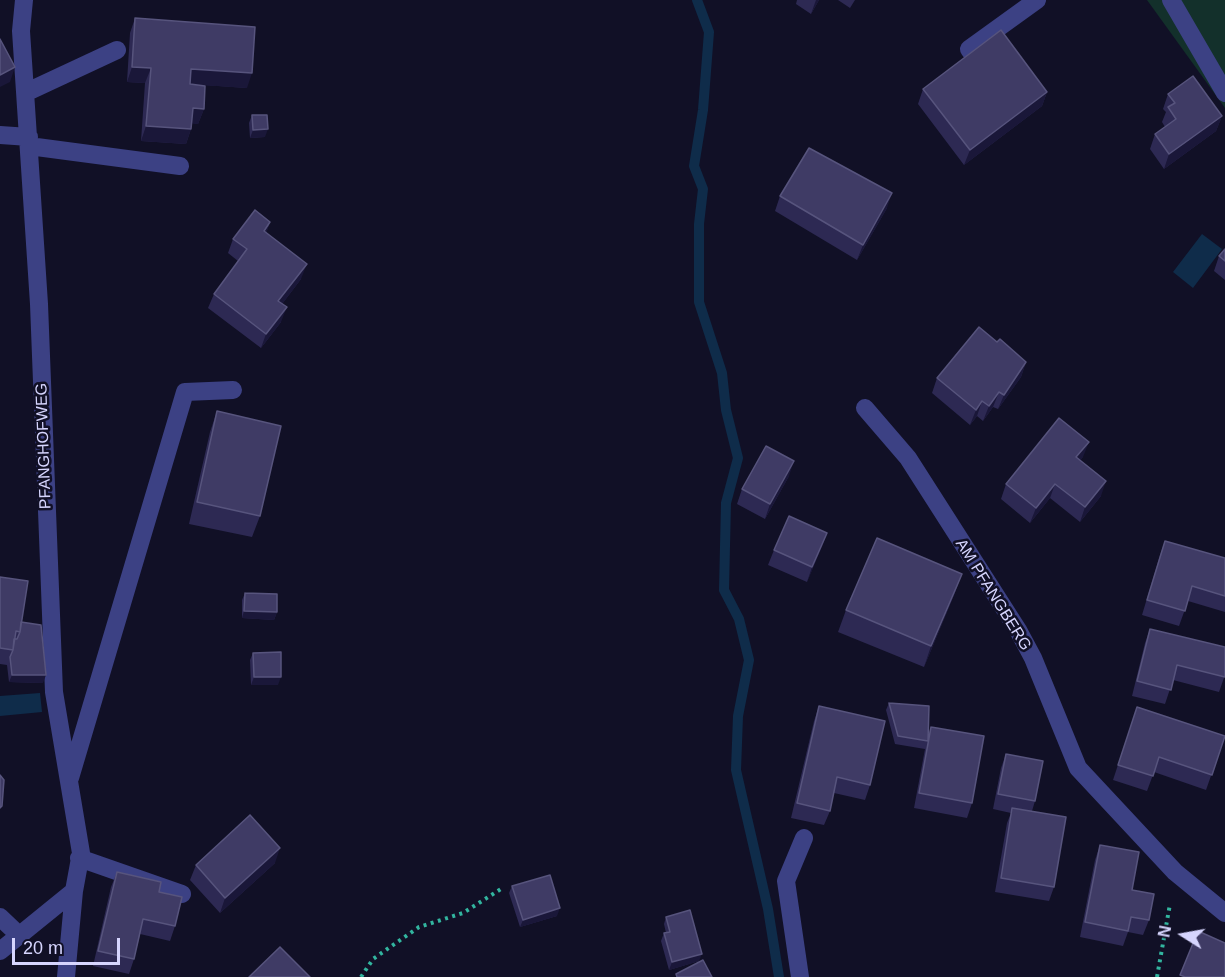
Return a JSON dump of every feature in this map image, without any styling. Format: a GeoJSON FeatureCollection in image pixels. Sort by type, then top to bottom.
{"type":"FeatureCollection","features":[{"type":"Feature","properties":{"kind":"street","name":"PFANGHOFWEG"},"geometry":{"type":"LineString","coordinates":[[24,0],[21,31],[27,92],[39,304],[54,692],[80,858],[74,891],[66,977]]}},
{"type":"Feature","properties":{"kind":"street"},"geometry":{"type":"LineString","coordinates":[[976,59],[969,49],[1036,0]]}},
{"type":"Feature","properties":{"kind":"street"},"geometry":{"type":"LineString","coordinates":[[1171,0],[1225,93]]}},
{"type":"Feature","properties":{"kind":"street"},"geometry":{"type":"LineString","coordinates":[[27,92],[117,50]]}},
{"type":"Feature","properties":{"kind":"street"},"geometry":{"type":"LineString","coordinates":[[0,135],[29,142],[180,166]]}},
{"type":"Feature","properties":{"kind":"street"},"geometry":{"type":"LineString","coordinates":[[69,782],[185,392],[233,390]]}},
{"type":"Feature","properties":{"kind":"street","name":"AM PFANGBERG"},"geometry":{"type":"LineString","coordinates":[[865,408],[908,458],[1017,630],[1033,658],[1078,768],[1175,872],[1225,913]]}},
{"type":"Feature","properties":{"kind":"street"},"geometry":{"type":"LineString","coordinates":[[800,977],[786,881],[804,838]]}},
{"type":"Feature","properties":{"kind":"street"},"geometry":{"type":"LineString","coordinates":[[80,858],[182,894]]}},
{"type":"Feature","properties":{"kind":"street"},"geometry":{"type":"LineString","coordinates":[[0,951],[74,891]]}},
{"type":"Feature","properties":{"kind":"street"},"geometry":{"type":"LineString","coordinates":[[0,917],[20,936]]}},
{"type":"Feature","properties":{"kind":"path"},"geometry":{"type":"LineString","coordinates":[[1157,977],[1175,872]]}},
{"type":"Feature","properties":{"kind":"path"},"geometry":{"type":"LineString","coordinates":[[361,977],[373,959],[419,927],[463,913],[501,889]]}},
{"type":"Feature","properties":{"kind":"green space"},"geometry":{"type":"Polygon","coordinates":[[[1147,0],[1225,0],[1225,108],[1147,0]]]}},
{"type":"Feature","properties":{"kind":"water"},"geometry":{"type":"Polygon","coordinates":[[[1202,234],[1222,249],[1193,288],[1173,272],[1202,234]]]}},
{"type":"Feature","properties":{"kind":"water"},"geometry":{"type":"Polygon","coordinates":[[[40,693],[42,712],[0,716],[0,696],[40,693]]]}},
{"type":"Feature","properties":{"kind":"building"},"geometry":{"type":"Polygon","coordinates":[[[135,18],[255,27],[252,73],[191,69],[190,84],[205,86],[204,109],[193,108],[191,129],[146,126],[151,68],[132,67],[135,18]]]}},
{"type":"Feature","properties":{"kind":"building"},"geometry":{"type":"Polygon","coordinates":[[[1001,30],[1047,92],[970,150],[923,89],[1001,30]]]}},
{"type":"Feature","properties":{"kind":"building"},"geometry":{"type":"Polygon","coordinates":[[[0,39],[15,67],[0,75],[0,39]]]}},
{"type":"Feature","properties":{"kind":"building"},"geometry":{"type":"Polygon","coordinates":[[[1193,76],[1222,116],[1169,154],[1155,134],[1176,119],[1168,107],[1175,103],[1168,94],[1193,76]]]}},
{"type":"Feature","properties":{"kind":"building"},"geometry":{"type":"Polygon","coordinates":[[[252,115],[267,115],[268,129],[253,130],[252,115]]]}},
{"type":"Feature","properties":{"kind":"building"},"geometry":{"type":"Polygon","coordinates":[[[809,148],[892,193],[863,245],[780,196],[809,148]]]}},
{"type":"Feature","properties":{"kind":"building"},"geometry":{"type":"Polygon","coordinates":[[[255,210],[270,222],[264,231],[307,264],[278,301],[287,307],[266,334],[214,294],[247,249],[233,239],[255,210]]]}},
{"type":"Feature","properties":{"kind":"building"},"geometry":{"type":"Polygon","coordinates":[[[1225,249],[1225,261],[1219,256],[1225,249]]]}},
{"type":"Feature","properties":{"kind":"building"},"geometry":{"type":"Polygon","coordinates":[[[979,327],[997,342],[1000,339],[1026,362],[1004,395],[999,392],[989,406],[982,401],[976,410],[937,378],[979,327]]]}},
{"type":"Feature","properties":{"kind":"building"},"geometry":{"type":"Polygon","coordinates":[[[217,411],[281,426],[260,516],[197,502],[217,411]]]}},
{"type":"Feature","properties":{"kind":"building"},"geometry":{"type":"Polygon","coordinates":[[[1059,418],[1089,442],[1076,457],[1106,481],[1085,507],[1055,484],[1036,508],[1006,484],[1059,418]]]}},
{"type":"Feature","properties":{"kind":"building"},"geometry":{"type":"Polygon","coordinates":[[[766,446],[794,461],[770,504],[742,489],[766,446]]]}},
{"type":"Feature","properties":{"kind":"building"},"geometry":{"type":"Polygon","coordinates":[[[789,516],[827,533],[812,567],[774,550],[789,516]]]}},
{"type":"Feature","properties":{"kind":"building"},"geometry":{"type":"Polygon","coordinates":[[[877,538],[962,574],[931,646],[846,610],[877,538]]]}},
{"type":"Feature","properties":{"kind":"building"},"geometry":{"type":"Polygon","coordinates":[[[1165,541],[1225,558],[1225,596],[1192,586],[1185,611],[1147,600],[1165,541]]]}},
{"type":"Feature","properties":{"kind":"building"},"geometry":{"type":"Polygon","coordinates":[[[0,577],[28,581],[20,632],[16,631],[13,650],[0,648],[0,577]]]}},
{"type":"Feature","properties":{"kind":"building"},"geometry":{"type":"Polygon","coordinates":[[[245,593],[277,594],[277,612],[244,611],[245,593]]]}},
{"type":"Feature","properties":{"kind":"building"},"geometry":{"type":"Polygon","coordinates":[[[21,622],[41,625],[46,675],[12,675],[10,657],[14,639],[17,639],[20,632],[21,622]]]}},
{"type":"Feature","properties":{"kind":"building"},"geometry":{"type":"Polygon","coordinates":[[[1150,629],[1225,647],[1225,677],[1177,665],[1171,690],[1137,681],[1150,629]]]}},
{"type":"Feature","properties":{"kind":"building"},"geometry":{"type":"Polygon","coordinates":[[[281,652],[281,677],[254,677],[253,653],[281,652]]]}},
{"type":"Feature","properties":{"kind":"building"},"geometry":{"type":"Polygon","coordinates":[[[889,703],[929,706],[928,741],[898,736],[889,703]]]}},
{"type":"Feature","properties":{"kind":"building"},"geometry":{"type":"Polygon","coordinates":[[[819,706],[885,721],[870,785],[837,777],[830,811],[797,803],[819,706]]]}},
{"type":"Feature","properties":{"kind":"building"},"geometry":{"type":"Polygon","coordinates":[[[1137,707],[1225,736],[1212,775],[1159,757],[1153,776],[1118,765],[1137,707]]]}},
{"type":"Feature","properties":{"kind":"building"},"geometry":{"type":"Polygon","coordinates":[[[931,727],[984,736],[972,803],[919,793],[931,727]]]}},
{"type":"Feature","properties":{"kind":"building"},"geometry":{"type":"Polygon","coordinates":[[[1006,754],[1043,761],[1035,801],[998,794],[1006,754]]]}},
{"type":"Feature","properties":{"kind":"building"},"geometry":{"type":"Polygon","coordinates":[[[0,775],[4,780],[0,808],[0,775]]]}},
{"type":"Feature","properties":{"kind":"building"},"geometry":{"type":"Polygon","coordinates":[[[1012,808],[1066,817],[1054,887],[1001,878],[1012,808]]]}},
{"type":"Feature","properties":{"kind":"building"},"geometry":{"type":"Polygon","coordinates":[[[250,815],[280,848],[225,898],[196,865],[250,815]]]}},
{"type":"Feature","properties":{"kind":"building"},"geometry":{"type":"Polygon","coordinates":[[[1100,845],[1139,852],[1132,890],[1154,894],[1149,920],[1131,917],[1128,931],[1085,922],[1100,845]]]}},
{"type":"Feature","properties":{"kind":"building"},"geometry":{"type":"Polygon","coordinates":[[[117,872],[161,882],[159,892],[182,897],[175,926],[143,919],[134,959],[98,951],[117,872]]]}},
{"type":"Feature","properties":{"kind":"building"},"geometry":{"type":"Polygon","coordinates":[[[550,875],[560,908],[523,920],[512,886],[550,875]]]}},
{"type":"Feature","properties":{"kind":"building"},"geometry":{"type":"Polygon","coordinates":[[[690,910],[702,954],[672,962],[664,933],[670,932],[666,917],[690,910]]]}},
{"type":"Feature","properties":{"kind":"building"},"geometry":{"type":"Polygon","coordinates":[[[1198,931],[1225,943],[1225,977],[1180,975],[1198,931]]]}},
{"type":"Feature","properties":{"kind":"building"},"geometry":{"type":"Polygon","coordinates":[[[280,947],[310,977],[249,977],[280,947]]]}},
{"type":"Feature","properties":{"kind":"building"},"geometry":{"type":"Polygon","coordinates":[[[703,960],[712,977],[677,977],[676,974],[703,960]]]}},
{"type":"Feature","properties":{"kind":"waterway"},"geometry":{"type":"LineString","coordinates":[[697,0],[709,32],[703,110],[694,166],[703,189],[699,224],[699,302],[722,373],[726,410],[738,458],[726,503],[724,590],[739,619],[749,660],[738,716],[736,770],[768,909],[779,977]]}}]}
